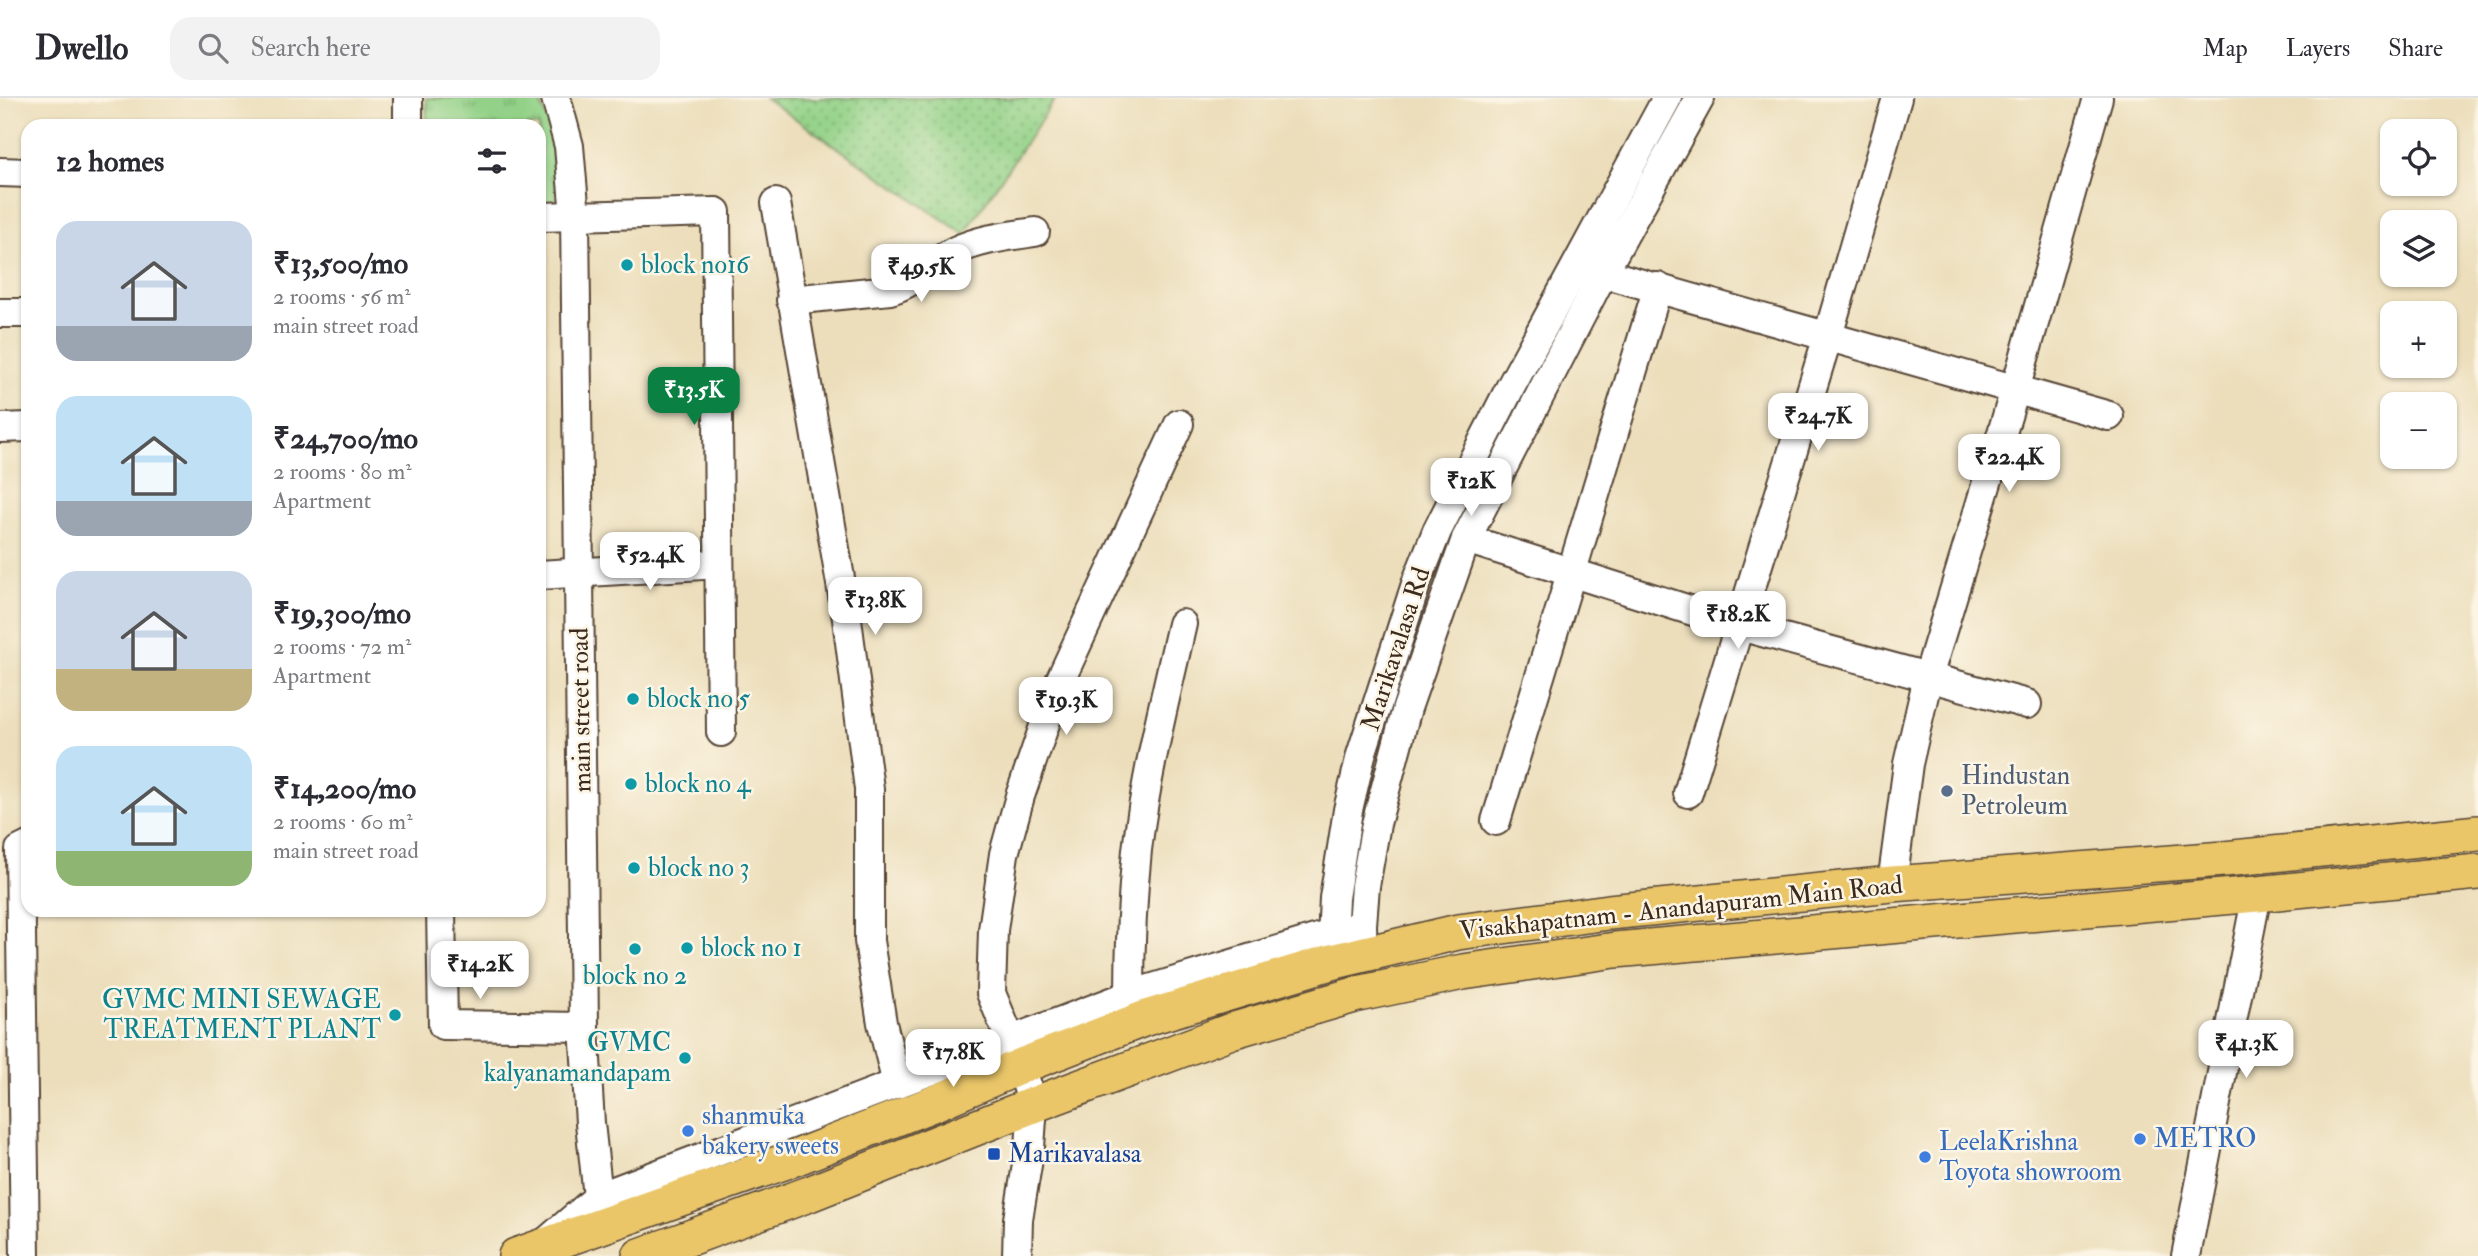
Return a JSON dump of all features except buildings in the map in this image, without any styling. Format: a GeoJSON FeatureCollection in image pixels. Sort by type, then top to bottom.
{"type":"FeatureCollection","features":[{"type":"Feature","properties":{"kind":"main road","name":"Visakhapatnam - Anandapuram Main Road"},"geometry":{"type":"LineString","coordinates":[[527,1252],[792,1159],[935,1103],[1016,1053],[1158,1014],[1347,944],[1609,912],[1892,884],[2224,859],[2478,833]]}},
{"type":"Feature","properties":{"kind":"main road","name":"Visakhapatnam - Anandapuram Main Road"},"geometry":{"type":"LineString","coordinates":[[640,1256],[809,1194],[1033,1105],[1231,1031],[1358,994],[1463,972],[1615,950],[1712,940],[2257,894],[2478,872]]}},
{"type":"Feature","properties":{"kind":"street"},"geometry":{"type":"LineString","coordinates":[[408,98],[408,119]]}},
{"type":"Feature","properties":{"kind":"street","name":"main street road"},"geometry":{"type":"LineString","coordinates":[[556,98],[569,146],[575,216],[584,1027],[598,1197]]}},
{"type":"Feature","properties":{"kind":"street","name":"Marikavalasa Rd"},"geometry":{"type":"LineString","coordinates":[[1347,944],[1340,849],[1361,755],[1417,581],[1432,544],[1510,388],[1667,98]]}},
{"type":"Feature","properties":{"kind":"street","name":"Marikavalasa Rd"},"geometry":{"type":"LineString","coordinates":[[1347,944],[1365,886],[1376,824],[1407,708],[1466,539],[1603,273],[1700,98]]}},
{"type":"Feature","properties":{"kind":"street"},"geometry":{"type":"LineString","coordinates":[[1688,793],[1828,336],[1897,98]]}},
{"type":"Feature","properties":{"kind":"street"},"geometry":{"type":"LineString","coordinates":[[1892,884],[1908,764],[1928,677],[2015,390],[2098,98]]}},
{"type":"Feature","properties":{"kind":"street"},"geometry":{"type":"LineString","coordinates":[[0,173],[21,173]]}},
{"type":"Feature","properties":{"kind":"street"},"geometry":{"type":"LineString","coordinates":[[776,203],[847,619],[869,789],[869,941],[882,1023],[897,1084]]}},
{"type":"Feature","properties":{"kind":"street"},"geometry":{"type":"LineString","coordinates":[[546,217],[716,212],[721,732]]}},
{"type":"Feature","properties":{"kind":"street"},"geometry":{"type":"LineString","coordinates":[[791,300],[905,286],[954,251],[979,242],[1035,232]]}},
{"type":"Feature","properties":{"kind":"street"},"geometry":{"type":"LineString","coordinates":[[1603,273],[2109,416]]}},
{"type":"Feature","properties":{"kind":"street"},"geometry":{"type":"LineString","coordinates":[[1496,821],[1658,287]]}},
{"type":"Feature","properties":{"kind":"street"},"geometry":{"type":"LineString","coordinates":[[0,313],[21,313]]}},
{"type":"Feature","properties":{"kind":"street"},"geometry":{"type":"LineString","coordinates":[[1017,1256],[1018,1219],[1030,1147],[1033,1105],[1016,1053],[991,993],[993,930],[1004,853],[1059,683],[1179,424]]}},
{"type":"Feature","properties":{"kind":"street"},"geometry":{"type":"LineString","coordinates":[[0,428],[21,427]]}},
{"type":"Feature","properties":{"kind":"street"},"geometry":{"type":"LineString","coordinates":[[1466,539],[1740,626],[2027,704]]}},
{"type":"Feature","properties":{"kind":"street"},"geometry":{"type":"LineString","coordinates":[[546,574],[719,564]]}},
{"type":"Feature","properties":{"kind":"street"},"geometry":{"type":"LineString","coordinates":[[1130,995],[1130,937],[1137,850],[1158,727],[1182,624]]}},
{"type":"Feature","properties":{"kind":"street"},"geometry":{"type":"LineString","coordinates":[[16,846],[23,1007],[11,1140],[26,1256]]}},
{"type":"Feature","properties":{"kind":"street"},"geometry":{"type":"LineString","coordinates":[[2186,1256],[2257,894]]}},
{"type":"Feature","properties":{"kind":"street"},"geometry":{"type":"LineString","coordinates":[[442,917],[443,1025],[584,1027]]}},
{"type":"Feature","properties":{"kind":"street"},"geometry":{"type":"LineString","coordinates":[[527,1252],[598,1197],[897,1084],[1016,1053],[1130,995],[1347,944]]}},
{"type":"Feature","properties":{"kind":"green space"},"geometry":{"type":"Polygon","coordinates":[[[426,98],[538,98],[551,126],[557,207],[546,207],[546,119],[427,119],[426,98]]]}},
{"type":"Feature","properties":{"kind":"green space"},"geometry":{"type":"Polygon","coordinates":[[[765,98],[1056,98],[964,234],[765,98]]]}},
{"type":"Feature","properties":{"kind":"place","name":"block no16"},"geometry":{"type":"Point","coordinates":[627,265]}},
{"type":"Feature","properties":{"kind":"place","name":"block no 5"},"geometry":{"type":"Point","coordinates":[633,699]}},
{"type":"Feature","properties":{"kind":"place","name":"block no 4"},"geometry":{"type":"Point","coordinates":[631,784]}},
{"type":"Feature","properties":{"kind":"place","name":"Hindustan Petroleum"},"geometry":{"type":"Point","coordinates":[1947,791]}},
{"type":"Feature","properties":{"kind":"place","name":"block no 3"},"geometry":{"type":"Point","coordinates":[634,868]}},
{"type":"Feature","properties":{"kind":"place","name":"block no 1"},"geometry":{"type":"Point","coordinates":[687,948]}},
{"type":"Feature","properties":{"kind":"place","name":"block no 2"},"geometry":{"type":"Point","coordinates":[635,949]}},
{"type":"Feature","properties":{"kind":"place","name":"GVMC MINI SEWAGE TREATMENT PLANT"},"geometry":{"type":"Point","coordinates":[395,1015]}},
{"type":"Feature","properties":{"kind":"place","name":"GVMC kalyanamandapam"},"geometry":{"type":"Point","coordinates":[685,1058]}},
{"type":"Feature","properties":{"kind":"place","name":"shanmuka bakery sweets"},"geometry":{"type":"Point","coordinates":[688,1131]}},
{"type":"Feature","properties":{"kind":"place","name":"METRO"},"geometry":{"type":"Point","coordinates":[2140,1139]}},
{"type":"Feature","properties":{"kind":"place","name":"Marikavalasa"},"geometry":{"type":"Point","coordinates":[994,1154]}},
{"type":"Feature","properties":{"kind":"place","name":"LeelaKrishna Toyota showroom"},"geometry":{"type":"Point","coordinates":[1925,1157]}}]}
